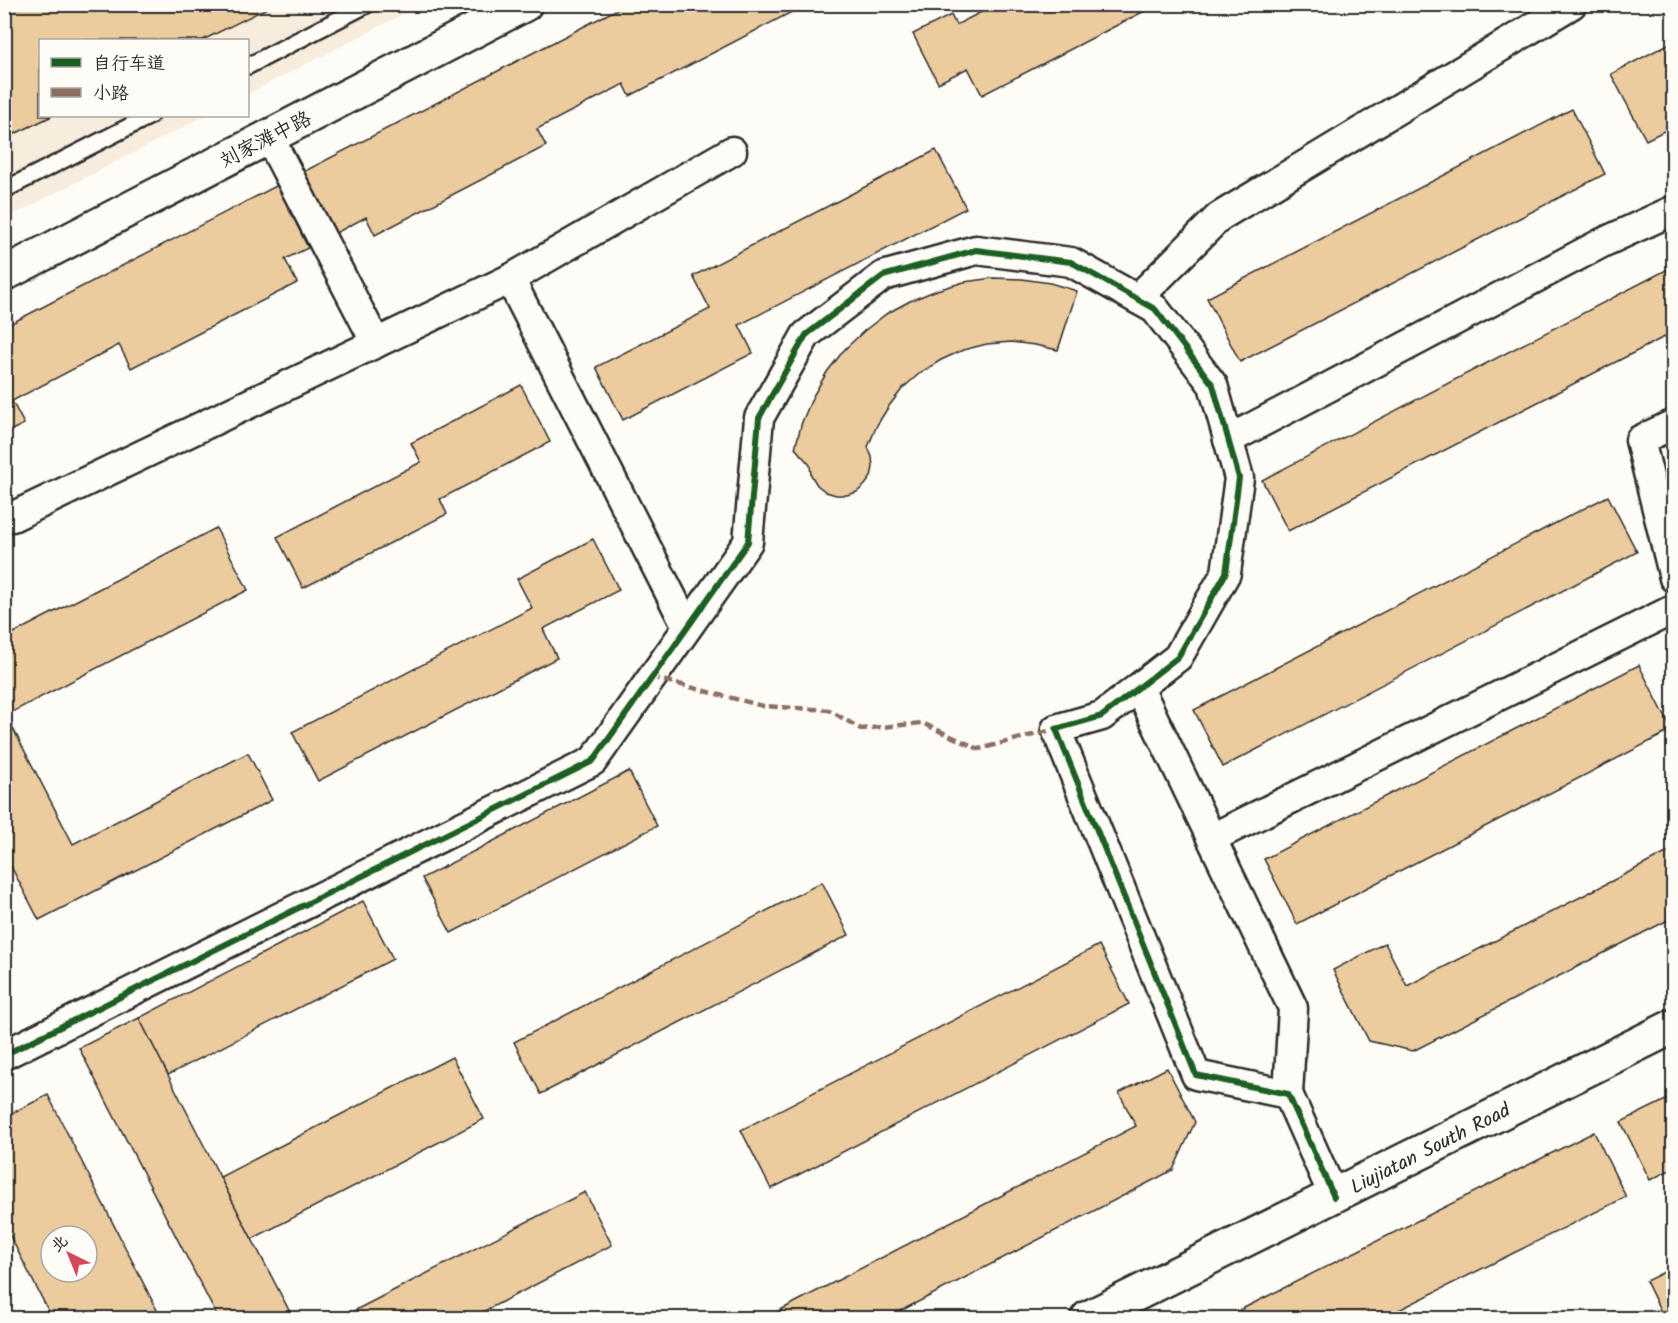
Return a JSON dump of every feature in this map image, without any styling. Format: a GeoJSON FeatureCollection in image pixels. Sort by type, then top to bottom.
{"type":"FeatureCollection","features":[{"type":"Feature","properties":{"kind":"street","name":"刘家滩中路"},"geometry":{"type":"LineString","coordinates":[[4,274],[525,4]]}},
{"type":"Feature","properties":{"kind":"street"},"geometry":{"type":"LineString","coordinates":[[1137,299],[1219,217],[1572,4]]}},
{"type":"Feature","properties":{"kind":"street"},"geometry":{"type":"LineString","coordinates":[[269,137],[376,343]]}},
{"type":"Feature","properties":{"kind":"street"},"geometry":{"type":"LineString","coordinates":[[12,517],[510,279],[732,151]]}},
{"type":"Feature","properties":{"kind":"street"},"geometry":{"type":"LineString","coordinates":[[1228,440],[1592,249],[1674,210]]}},
{"type":"Feature","properties":{"kind":"street"},"geometry":{"type":"LineString","coordinates":[[4,1055],[593,761],[748,542],[759,418],[806,335],[883,276],[976,250],[1071,262],[1155,309],[1214,386],[1239,478],[1226,573],[1178,657],[1102,716],[1056,729],[1196,1075],[1288,1094]]}},
{"type":"Feature","properties":{"kind":"street"},"geometry":{"type":"LineString","coordinates":[[510,279],[687,627]]}},
{"type":"Feature","properties":{"kind":"street"},"geometry":{"type":"LineString","coordinates":[[1674,424],[1640,440],[1674,578]]}},
{"type":"Feature","properties":{"kind":"street"},"geometry":{"type":"LineString","coordinates":[[1212,838],[1674,609]]}},
{"type":"Feature","properties":{"kind":"street"},"geometry":{"type":"LineString","coordinates":[[1139,688],[1293,1008],[1288,1094],[1334,1197]]}},
{"type":"Feature","properties":{"kind":"street","name":"Liujiatan South Road"},"geometry":{"type":"LineString","coordinates":[[1089,1318],[1674,1026]]}},
{"type":"Feature","properties":{"kind":"lane"},"geometry":{"type":"LineString","coordinates":[[249,65],[368,4]]}},
{"type":"Feature","properties":{"kind":"lane"},"geometry":{"type":"LineString","coordinates":[[4,190],[148,117]]}},
{"type":"Feature","properties":{"kind":"shaded area"},"geometry":{"type":"Polygon","coordinates":[[[5,5],[421,5],[249,93],[249,39],[39,39],[39,117],[203,117],[5,219],[5,5]]]}},
{"type":"Feature","properties":{"kind":"building"},"geometry":{"type":"Polygon","coordinates":[[[4,4],[275,4],[205,39],[39,39],[39,117],[50,117],[4,139],[4,4]]]}},
{"type":"Feature","properties":{"kind":"building"},"geometry":{"type":"Polygon","coordinates":[[[627,4],[807,4],[630,96],[624,84],[537,129],[546,146],[375,235],[366,217],[334,234],[303,172],[627,4]]]}},
{"type":"Feature","properties":{"kind":"building"},"geometry":{"type":"Polygon","coordinates":[[[997,4],[1158,4],[982,95],[968,68],[938,83],[913,34],[951,15],[956,25],[997,4]]]}},
{"type":"Feature","properties":{"kind":"building"},"geometry":{"type":"Polygon","coordinates":[[[1674,41],[1674,126],[1646,140],[1611,74],[1674,41]]]}},
{"type":"Feature","properties":{"kind":"building"},"geometry":{"type":"Polygon","coordinates":[[[1572,109],[1605,174],[1240,362],[1207,298],[1572,109]]]}},
{"type":"Feature","properties":{"kind":"building"},"geometry":{"type":"Polygon","coordinates":[[[936,150],[966,208],[739,325],[753,353],[623,420],[596,367],[710,309],[693,276],[936,150]]]}},
{"type":"Feature","properties":{"kind":"building"},"geometry":{"type":"Polygon","coordinates":[[[278,185],[308,248],[285,259],[297,283],[131,368],[119,345],[12,401],[24,424],[4,434],[4,327],[278,185]]]}},
{"type":"Feature","properties":{"kind":"building"},"geometry":{"type":"Polygon","coordinates":[[[1672,267],[1674,332],[1288,531],[1262,480],[1672,267]]]}},
{"type":"Feature","properties":{"kind":"building"},"geometry":{"type":"Polygon","coordinates":[[[993,278],[1050,283],[1077,291],[1058,350],[1011,342],[987,344],[963,350],[941,360],[920,373],[903,388],[877,425],[868,447],[873,467],[871,477],[865,485],[857,492],[836,495],[826,492],[817,485],[811,475],[810,465],[795,448],[802,422],[813,396],[827,372],[844,350],[886,314],[910,301],[964,282],[993,278]]]}},
{"type":"Feature","properties":{"kind":"building"},"geometry":{"type":"Polygon","coordinates":[[[521,385],[550,442],[440,499],[447,514],[303,588],[277,537],[421,462],[411,443],[521,385]]]}},
{"type":"Feature","properties":{"kind":"building"},"geometry":{"type":"Polygon","coordinates":[[[1608,496],[1637,552],[1223,767],[1194,710],[1608,496]]]}},
{"type":"Feature","properties":{"kind":"building"},"geometry":{"type":"Polygon","coordinates":[[[216,528],[248,590],[6,715],[73,844],[248,753],[272,800],[39,920],[4,853],[4,638],[216,528]]]}},
{"type":"Feature","properties":{"kind":"building"},"geometry":{"type":"Polygon","coordinates":[[[593,539],[619,590],[543,629],[557,658],[318,781],[292,732],[532,608],[517,579],[593,539]]]}},
{"type":"Feature","properties":{"kind":"building"},"geometry":{"type":"Polygon","coordinates":[[[1639,665],[1672,730],[1297,924],[1264,859],[1639,665]]]}},
{"type":"Feature","properties":{"kind":"building"},"geometry":{"type":"Polygon","coordinates":[[[629,771],[657,826],[451,933],[422,878],[629,771]]]}},
{"type":"Feature","properties":{"kind":"building"},"geometry":{"type":"Polygon","coordinates":[[[1674,849],[1674,917],[1413,1051],[1369,1041],[1333,970],[1385,943],[1407,986],[1674,849]]]}},
{"type":"Feature","properties":{"kind":"building"},"geometry":{"type":"Polygon","coordinates":[[[822,882],[849,935],[541,1094],[514,1042],[822,882]]]}},
{"type":"Feature","properties":{"kind":"building"},"geometry":{"type":"Polygon","coordinates":[[[363,901],[393,959],[168,1075],[139,1018],[363,901]]]}},
{"type":"Feature","properties":{"kind":"building"},"geometry":{"type":"Polygon","coordinates":[[[1099,945],[1129,1004],[771,1189],[741,1130],[1099,945]]]}},
{"type":"Feature","properties":{"kind":"building"},"geometry":{"type":"Polygon","coordinates":[[[139,1018],[293,1318],[218,1318],[79,1048],[139,1018]]]}},
{"type":"Feature","properties":{"kind":"building"},"geometry":{"type":"Polygon","coordinates":[[[452,1057],[484,1119],[252,1239],[220,1177],[452,1057]]]}},
{"type":"Feature","properties":{"kind":"building"},"geometry":{"type":"Polygon","coordinates":[[[1167,1068],[1195,1122],[1173,1170],[887,1318],[765,1318],[1136,1126],[1119,1093],[1167,1068]]]}},
{"type":"Feature","properties":{"kind":"building"},"geometry":{"type":"Polygon","coordinates":[[[48,1095],[161,1318],[52,1318],[4,1224],[4,1117],[48,1095]]]}},
{"type":"Feature","properties":{"kind":"building"},"geometry":{"type":"Polygon","coordinates":[[[1674,1096],[1674,1168],[1650,1180],[1621,1122],[1674,1096]]]}},
{"type":"Feature","properties":{"kind":"building"},"geometry":{"type":"Polygon","coordinates":[[[1594,1132],[1626,1197],[1383,1318],[1224,1318],[1594,1132]]]}},
{"type":"Feature","properties":{"kind":"building"},"geometry":{"type":"Polygon","coordinates":[[[585,1192],[612,1245],[471,1318],[340,1318],[585,1192]]]}},
{"type":"Feature","properties":{"kind":"building"},"geometry":{"type":"Polygon","coordinates":[[[1674,1267],[1674,1318],[1664,1318],[1646,1281],[1674,1267]]]}},
{"type":"Feature","properties":{"kind":"marked path"},"geometry":{"type":"LineString","coordinates":[[651,677],[763,706],[829,710],[861,729],[922,723],[979,749],[1056,729]]}},
{"type":"Feature","properties":{"kind":"cycle path"},"geometry":{"type":"LineString","coordinates":[[4,1055],[593,761],[748,542],[759,418],[806,335],[883,276],[976,250],[1071,262],[1155,309],[1213,385],[1239,478],[1226,573],[1178,657],[1102,716],[1056,729],[1196,1075],[1288,1094],[1334,1197]]}}]}
